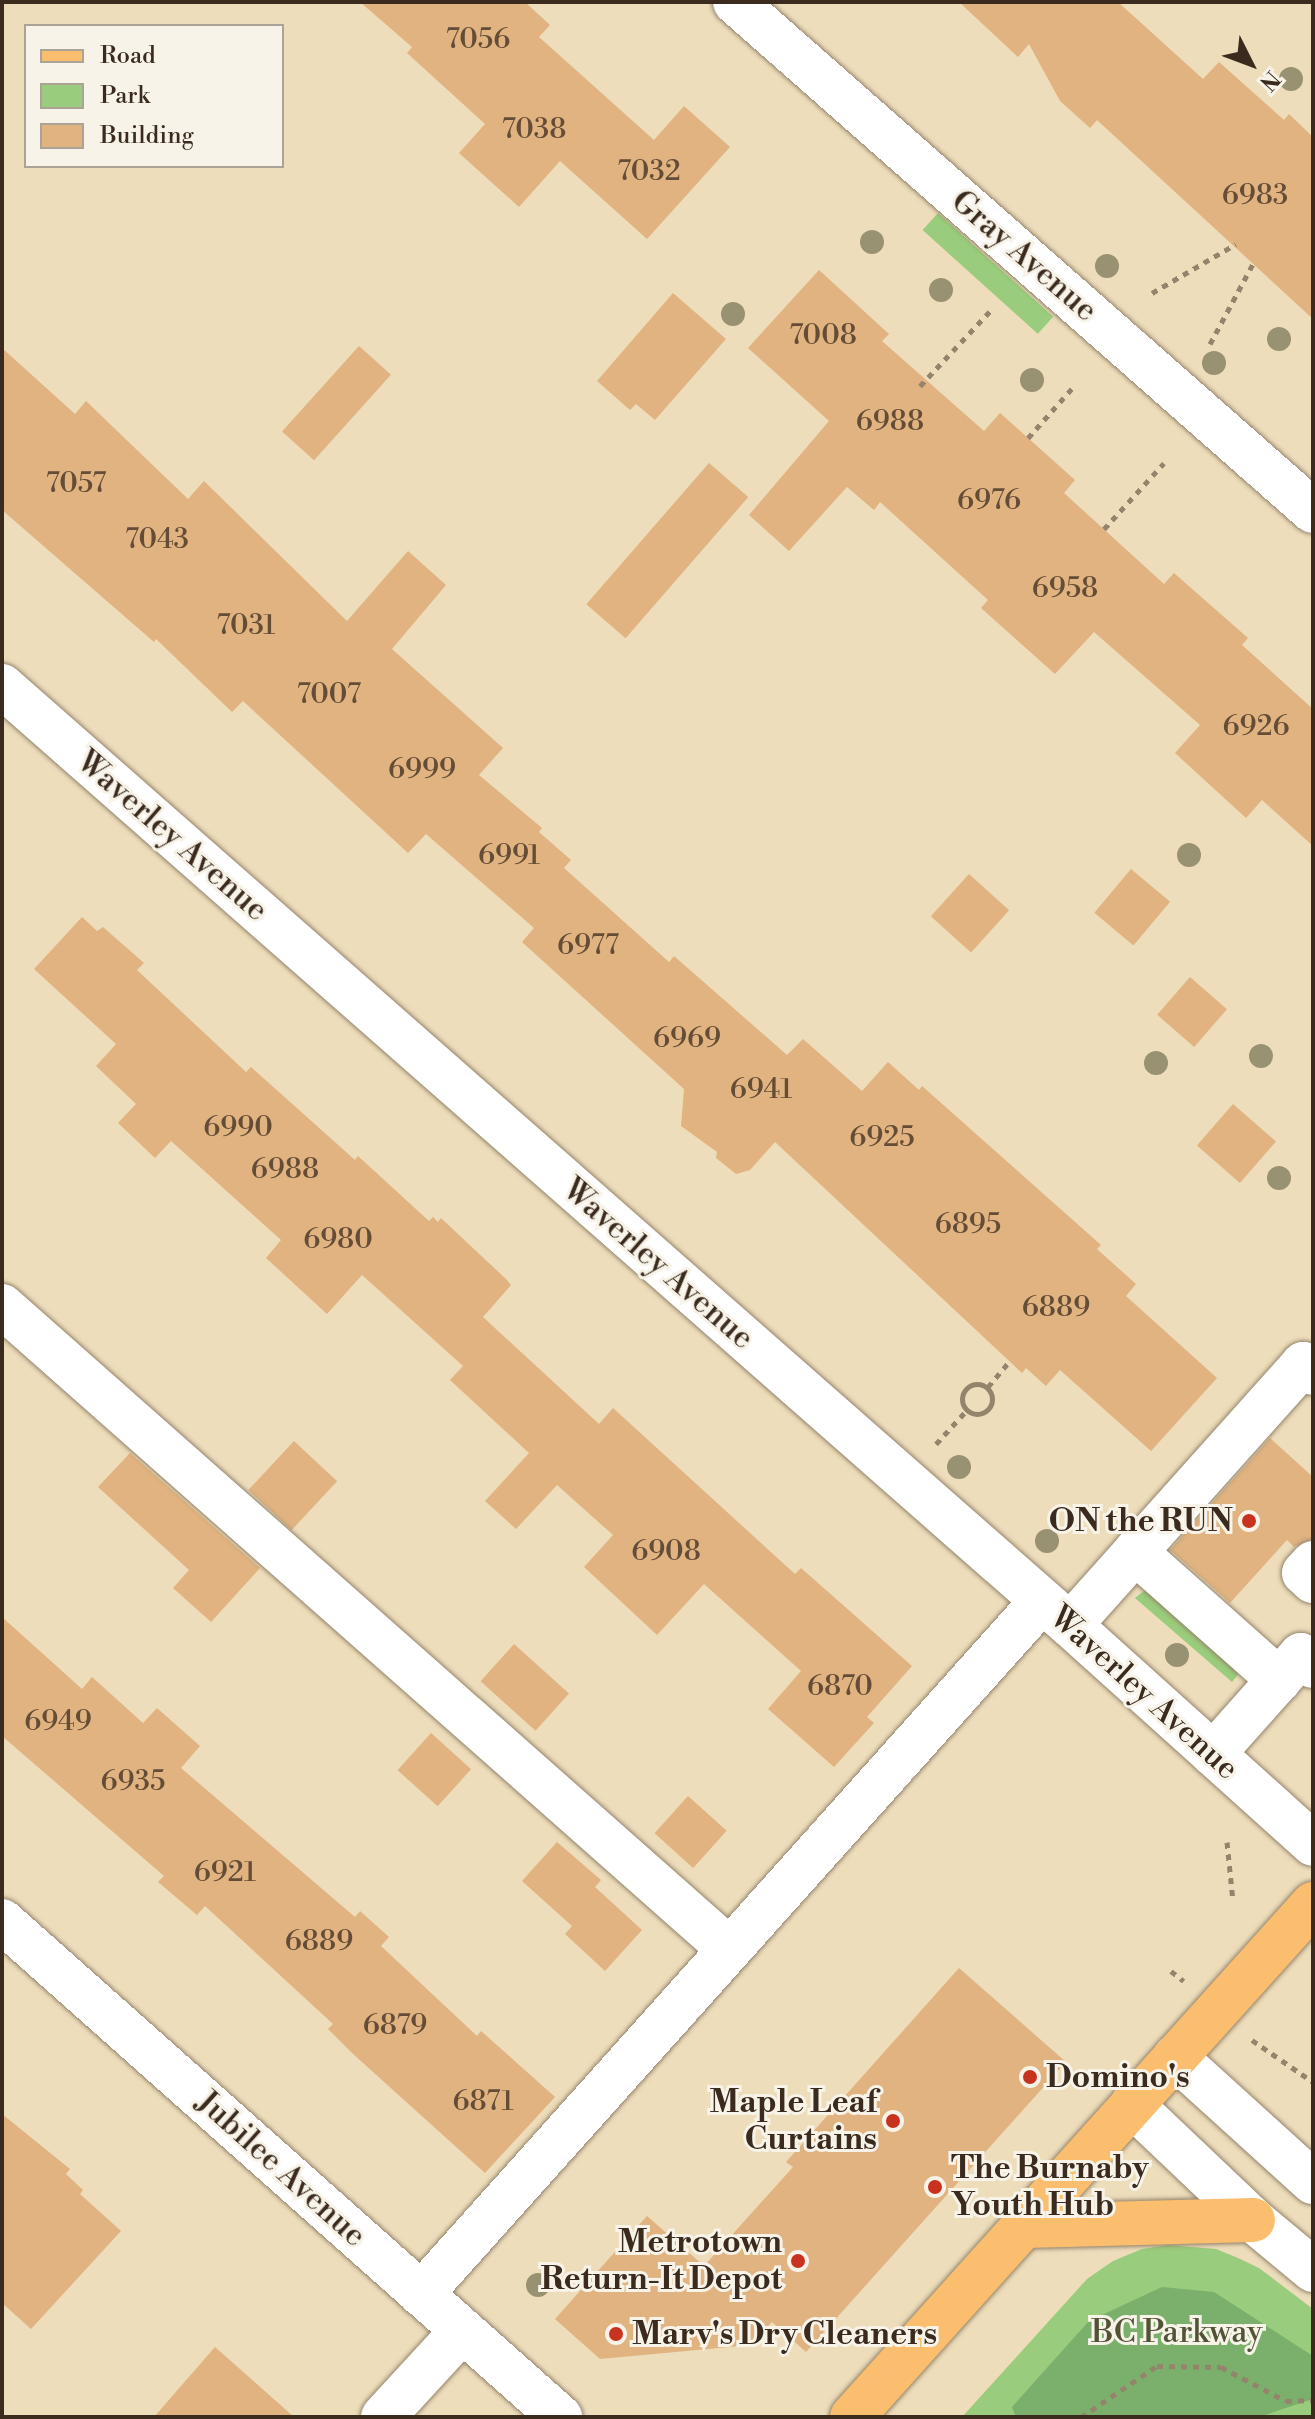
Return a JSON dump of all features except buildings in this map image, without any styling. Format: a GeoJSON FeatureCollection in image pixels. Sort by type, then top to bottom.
{"type":"FeatureCollection","features":[{"type":"Feature","properties":{"kind":"main road"},"geometry":{"type":"LineString","coordinates":[[852,2417],[1313,1904]]}},
{"type":"Feature","properties":{"kind":"main road"},"geometry":{"type":"LineString","coordinates":[[1024,2226],[1253,2220]]}},
{"type":"Feature","properties":{"kind":"street","name":"Gray Avenue"},"geometry":{"type":"LineString","coordinates":[[735,2],[1313,511]]}},
{"type":"Feature","properties":{"kind":"street","name":"Waverley Avenue"},"geometry":{"type":"LineString","coordinates":[[2,686],[1313,1844]]}},
{"type":"Feature","properties":{"kind":"street"},"geometry":{"type":"LineString","coordinates":[[2,1306],[729,1949]]}},
{"type":"Feature","properties":{"kind":"street"},"geometry":{"type":"LineString","coordinates":[[421,2294],[729,1949],[1056,1614],[1135,1552],[1303,1364],[1313,1373]]}},
{"type":"Feature","properties":{"kind":"street"},"geometry":{"type":"LineString","coordinates":[[1135,1552],[1302,1659],[1213,1754]]}},
{"type":"Feature","properties":{"kind":"street"},"geometry":{"type":"LineString","coordinates":[[1313,1563],[1304,1573],[1313,1581]]}},
{"type":"Feature","properties":{"kind":"street","name":"Jubilee Avenue"},"geometry":{"type":"LineString","coordinates":[[2,1921],[560,2417]]}},
{"type":"Feature","properties":{"kind":"street"},"geometry":{"type":"LineString","coordinates":[[1175,2057],[1313,2182]]}},
{"type":"Feature","properties":{"kind":"street"},"geometry":{"type":"LineString","coordinates":[[1132,2105],[1253,2220],[1313,2270]]}},
{"type":"Feature","properties":{"kind":"street"},"geometry":{"type":"LineString","coordinates":[[383,2417],[462,2331]]}},
{"type":"Feature","properties":{"kind":"path"},"geometry":{"type":"LineString","coordinates":[[1152,293],[1236,244]]}},
{"type":"Feature","properties":{"kind":"path"},"geometry":{"type":"LineString","coordinates":[[1210,344],[1255,260]]}},
{"type":"Feature","properties":{"kind":"path"},"geometry":{"type":"LineString","coordinates":[[920,386],[991,310]]}},
{"type":"Feature","properties":{"kind":"path"},"geometry":{"type":"LineString","coordinates":[[1028,438],[1075,385]]}},
{"type":"Feature","properties":{"kind":"path"},"geometry":{"type":"LineString","coordinates":[[1104,529],[1164,463]]}},
{"type":"Feature","properties":{"kind":"path"},"geometry":{"type":"LineString","coordinates":[[988,1387],[1009,1362]]}},
{"type":"Feature","properties":{"kind":"path"},"geometry":{"type":"LineString","coordinates":[[979,1383],[988,1387],[993,1396],[988,1410],[979,1415],[967,1410],[962,1399],[965,1389],[979,1383]]}},
{"type":"Feature","properties":{"kind":"path"},"geometry":{"type":"LineString","coordinates":[[928,1453],[967,1410]]}},
{"type":"Feature","properties":{"kind":"path"},"geometry":{"type":"LineString","coordinates":[[1227,1842],[1233,1901]]}},
{"type":"Feature","properties":{"kind":"path"},"geometry":{"type":"LineString","coordinates":[[1260,2048],[1277,2054],[1313,2082]]}},
{"type":"Feature","properties":{"kind":"path"},"geometry":{"type":"LineString","coordinates":[[1081,2417],[1157,2366],[1221,2367],[1286,2401],[1313,2400]]}},
{"type":"Feature","properties":{"kind":"green space"},"geometry":{"type":"Polygon","coordinates":[[[938,213],[1053,317],[1038,334],[923,230],[938,213]]]}},
{"type":"Feature","properties":{"kind":"green space"},"geometry":{"type":"Polygon","coordinates":[[[1149,1587],[1241,1671],[1232,1682],[1135,1598],[1149,1587]]]}},
{"type":"Feature","properties":{"kind":"green space","name":"BC Parkway"},"geometry":{"type":"Polygon","coordinates":[[[1169,2245],[1216,2249],[1238,2258],[1259,2268],[1313,2309],[1313,2417],[962,2417],[1087,2279],[1113,2261],[1142,2249],[1169,2245]]]}},
{"type":"Feature","properties":{"kind":"green space","name":"BC Parkway"},"geometry":{"type":"Polygon","coordinates":[[[1162,2287],[1214,2292],[1313,2356],[1313,2399],[1259,2417],[1016,2417],[1012,2407],[1089,2321],[1162,2287]]]}},
{"type":"Feature","properties":{"kind":"place","name":"ON the RUN"},"geometry":{"type":"Point","coordinates":[1249,1521]}},
{"type":"Feature","properties":{"kind":"place","name":"Domino's"},"geometry":{"type":"Point","coordinates":[1030,2077]}},
{"type":"Feature","properties":{"kind":"place","name":"Maple Leaf Curtains"},"geometry":{"type":"Point","coordinates":[893,2121]}},
{"type":"Feature","properties":{"kind":"place","name":"The Burnaby Youth Hub"},"geometry":{"type":"Point","coordinates":[935,2187]}},
{"type":"Feature","properties":{"kind":"place","name":"Metrotown Return-It Depot"},"geometry":{"type":"Point","coordinates":[798,2261]}},
{"type":"Feature","properties":{"kind":"place","name":"Marv's Dry Cleaners"},"geometry":{"type":"Point","coordinates":[616,2334]}}]}
